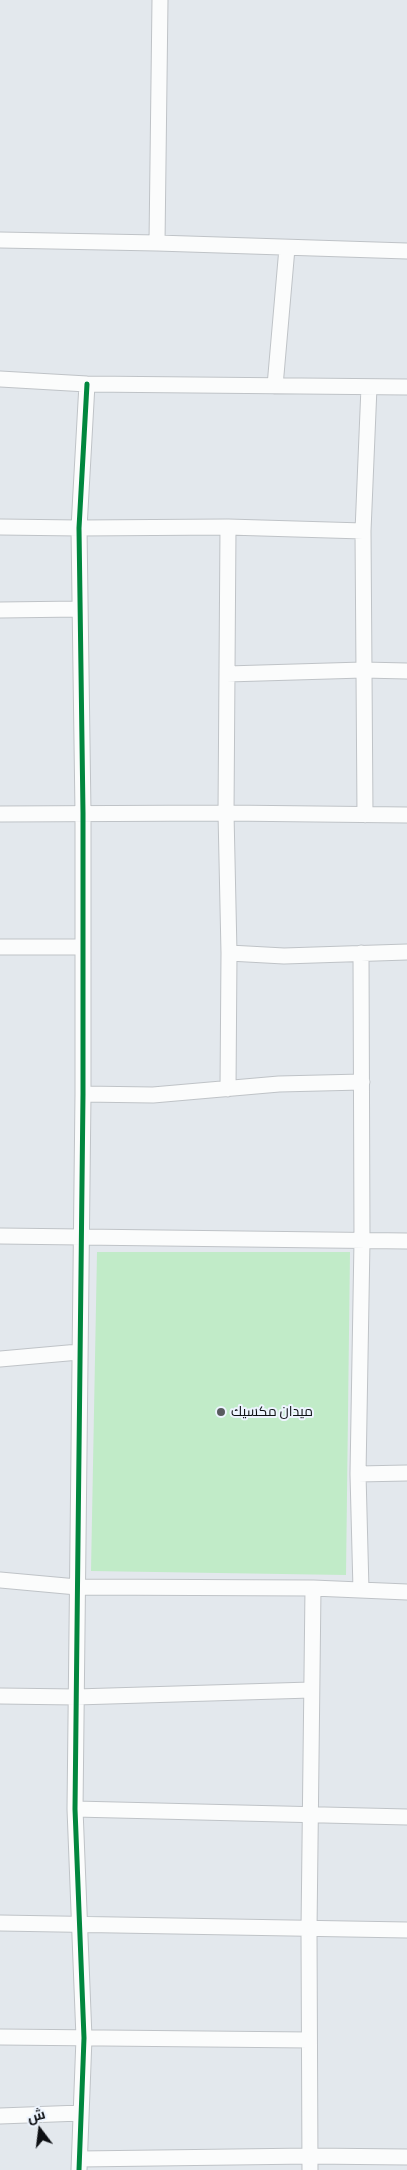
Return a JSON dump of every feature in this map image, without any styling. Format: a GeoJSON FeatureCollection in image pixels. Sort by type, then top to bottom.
{"type":"FeatureCollection","features":[{"type":"Feature","properties":{"kind":"street"},"geometry":{"type":"LineString","coordinates":[[158,242],[160,0]]}},
{"type":"Feature","properties":{"kind":"street"},"geometry":{"type":"LineString","coordinates":[[0,240],[158,242],[407,251]]}},
{"type":"Feature","properties":{"kind":"street"},"geometry":{"type":"LineString","coordinates":[[275,386],[287,248]]}},
{"type":"Feature","properties":{"kind":"street"},"geometry":{"type":"LineString","coordinates":[[0,379],[88,384],[407,387]]}},
{"type":"Feature","properties":{"kind":"street"},"geometry":{"type":"LineString","coordinates":[[88,384],[79,528],[83,813],[83,1094],[75,1809],[78,1924],[84,2038],[79,2164],[310,2163],[407,2157]]}},
{"type":"Feature","properties":{"kind":"street"},"geometry":{"type":"LineString","coordinates":[[365,815],[363,531],[369,387]]}},
{"type":"Feature","properties":{"kind":"street"},"geometry":{"type":"LineString","coordinates":[[0,526],[79,528],[228,527],[363,531]]}},
{"type":"Feature","properties":{"kind":"street"},"geometry":{"type":"LineString","coordinates":[[228,527],[226,813],[230,953],[228,1089]]}},
{"type":"Feature","properties":{"kind":"street"},"geometry":{"type":"LineString","coordinates":[[0,610],[80,609]]}},
{"type":"Feature","properties":{"kind":"street"},"geometry":{"type":"LineString","coordinates":[[227,674],[363,670],[407,671]]}},
{"type":"Feature","properties":{"kind":"street"},"geometry":{"type":"LineString","coordinates":[[0,814],[226,813],[407,815]]}},
{"type":"Feature","properties":{"kind":"street"},"geometry":{"type":"LineString","coordinates":[[0,947],[82,947]]}},
{"type":"Feature","properties":{"kind":"street"},"geometry":{"type":"LineString","coordinates":[[230,953],[284,956],[407,952]]}},
{"type":"Feature","properties":{"kind":"street"},"geometry":{"type":"LineString","coordinates":[[361,953],[362,1241],[358,1474],[361,1590]]}},
{"type":"Feature","properties":{"kind":"street"},"geometry":{"type":"LineString","coordinates":[[83,1094],[153,1095],[312,1082],[362,1082]]}},
{"type":"Feature","properties":{"kind":"street"},"geometry":{"type":"LineString","coordinates":[[0,1236],[407,1241]]}},
{"type":"Feature","properties":{"kind":"street"},"geometry":{"type":"LineString","coordinates":[[0,1359],[79,1352]]}},
{"type":"Feature","properties":{"kind":"street"},"geometry":{"type":"LineString","coordinates":[[358,1474],[407,1473]]}},
{"type":"Feature","properties":{"kind":"street"},"geometry":{"type":"LineString","coordinates":[[0,1580],[77,1587],[313,1588],[407,1592]]}},
{"type":"Feature","properties":{"kind":"street"},"geometry":{"type":"LineString","coordinates":[[310,2163],[309,1930],[313,1588]]}},
{"type":"Feature","properties":{"kind":"street"},"geometry":{"type":"LineString","coordinates":[[0,1696],[76,1697],[312,1690]]}},
{"type":"Feature","properties":{"kind":"street"},"geometry":{"type":"LineString","coordinates":[[75,1809],[407,1817]]}},
{"type":"Feature","properties":{"kind":"street"},"geometry":{"type":"LineString","coordinates":[[0,1923],[309,1930],[407,1930]]}},
{"type":"Feature","properties":{"kind":"street"},"geometry":{"type":"LineString","coordinates":[[0,2037],[309,2040]]}},
{"type":"Feature","properties":{"kind":"street"},"geometry":{"type":"LineString","coordinates":[[0,2116],[81,2113]]}},
{"type":"Feature","properties":{"kind":"green space","name":"ميدان مكسيك"},"geometry":{"type":"Polygon","coordinates":[[[97,1252],[350,1252],[346,1575],[91,1571],[97,1252]]]}},
{"type":"Feature","properties":{"kind":"cycle path"},"geometry":{"type":"LineString","coordinates":[[79,2170],[84,2038],[75,1809],[83,1094],[83,813],[79,528],[87,384]]}},
{"type":"Feature","properties":{"kind":"place","name":"ميدان مكسيك"},"geometry":{"type":"Point","coordinates":[221,1412]}}]}
